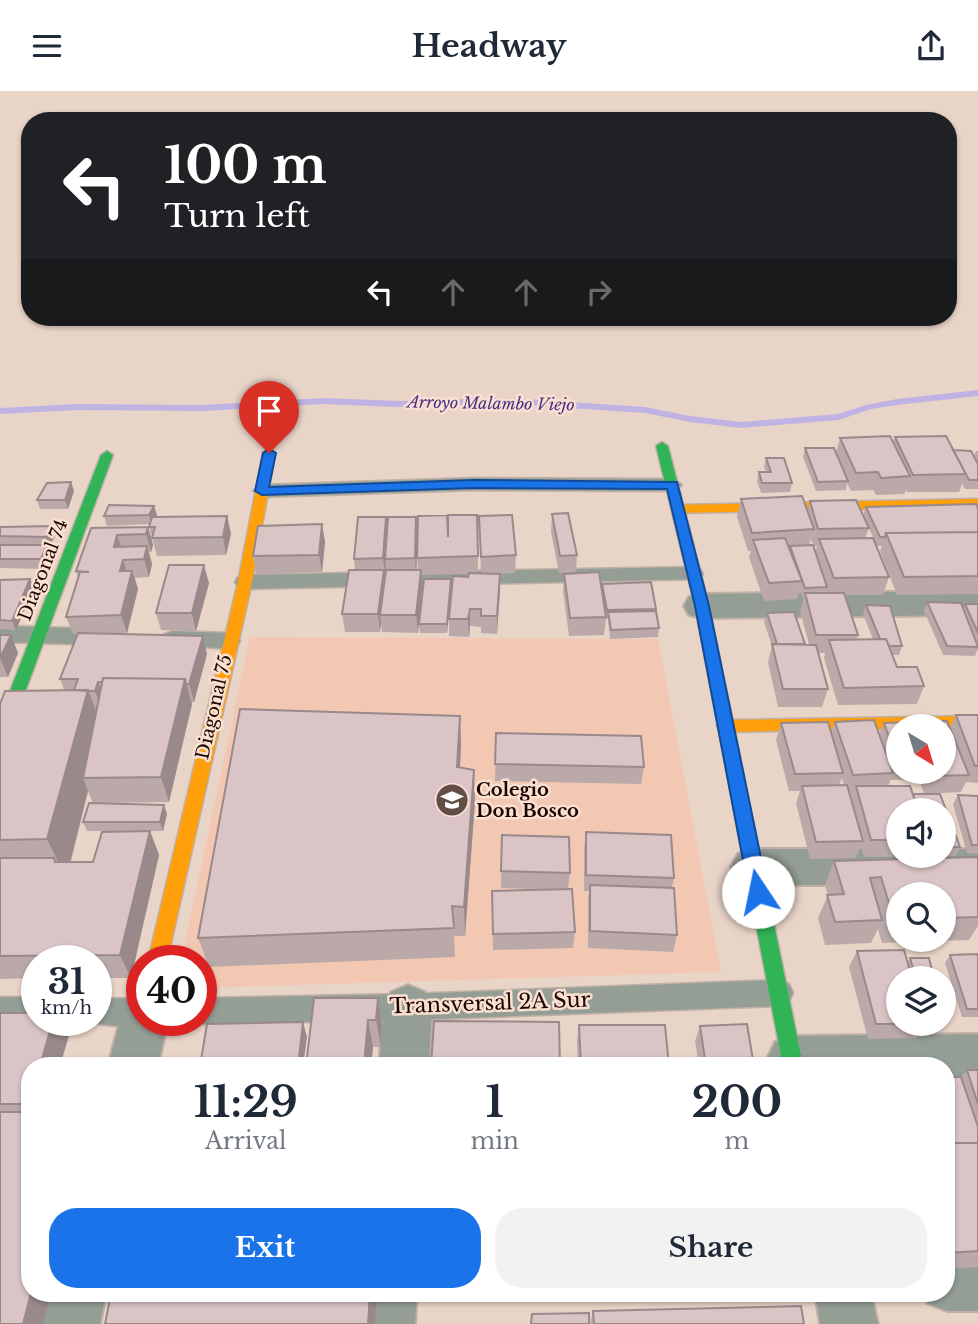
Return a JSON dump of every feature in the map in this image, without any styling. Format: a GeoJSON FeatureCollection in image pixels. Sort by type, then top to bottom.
{"type":"FeatureCollection","features":[{"type":"Feature","properties":{"kind":"street"},"geometry":{"type":"LineString","coordinates":[[663,446],[698,590],[792,1057]]}},
{"type":"Feature","properties":{"kind":"street","name":"Diagonal 75"},"geometry":{"type":"LineString","coordinates":[[161,945],[229,641],[245,582],[269,453]]}},
{"type":"Feature","properties":{"kind":"street","name":"Diagonal 74"},"geometry":{"type":"LineString","coordinates":[[0,738],[107,454]]}},
{"type":"Feature","properties":{"kind":"street"},"geometry":{"type":"LineString","coordinates":[[678,509],[978,503]]}},
{"type":"Feature","properties":{"kind":"street"},"geometry":{"type":"LineString","coordinates":[[698,590],[978,603]]}},
{"type":"Feature","properties":{"kind":"street"},"geometry":{"type":"LineString","coordinates":[[726,726],[978,722]]}},
{"type":"Feature","properties":{"kind":"street"},"geometry":{"type":"LineString","coordinates":[[753,867],[978,867]]}},
{"type":"Feature","properties":{"kind":"street"},"geometry":{"type":"LineString","coordinates":[[405,1057],[408,1007]]}},
{"type":"Feature","properties":{"kind":"street"},"geometry":{"type":"LineString","coordinates":[[135,1057],[140,1036]]}},
{"type":"Feature","properties":{"kind":"street"},"geometry":{"type":"LineString","coordinates":[[955,1058],[978,1057]]}},
{"type":"Feature","properties":{"kind":"street"},"geometry":{"type":"LineString","coordinates":[[955,1283],[978,1283]]}},
{"type":"Feature","properties":{"kind":"street"},"geometry":{"type":"LineString","coordinates":[[71,1324],[76,1302]]}},
{"type":"Feature","properties":{"kind":"street"},"geometry":{"type":"LineString","coordinates":[[386,1324],[387,1302]]}},
{"type":"Feature","properties":{"kind":"street"},"geometry":{"type":"LineString","coordinates":[[845,1302],[849,1324]]}},
{"type":"Feature","properties":{"kind":"lane"},"geometry":{"type":"LineString","coordinates":[[262,491],[474,484],[673,485]]}},
{"type":"Feature","properties":{"kind":"lane"},"geometry":{"type":"LineString","coordinates":[[245,582],[698,590]]}},
{"type":"Feature","properties":{"kind":"lane"},"geometry":{"type":"LineString","coordinates":[[0,634],[229,641]]}},
{"type":"Feature","properties":{"kind":"lane","name":"Transversal 2A Sur"},"geometry":{"type":"LineString","coordinates":[[217,1011],[408,1007],[779,993]]}},
{"type":"Feature","properties":{"kind":"lane"},"geometry":{"type":"LineString","coordinates":[[0,1010],[21,1010]]}},
{"type":"Feature","properties":{"kind":"shaded area","name":"Colegio Don Bosco"},"geometry":{"type":"Polygon","coordinates":[[[250,637],[658,639],[721,972],[217,988],[217,945],[184,945],[250,637]]]}},
{"type":"Feature","properties":{"kind":"building"},"geometry":{"type":"Polygon","coordinates":[[[890,436],[910,476],[881,478],[878,472],[856,473],[840,438],[890,436]]]}},
{"type":"Feature","properties":{"kind":"building"},"geometry":{"type":"Polygon","coordinates":[[[946,436],[966,474],[913,475],[895,437],[946,436]]]}},
{"type":"Feature","properties":{"kind":"building"},"geometry":{"type":"Polygon","coordinates":[[[805,448],[834,448],[848,481],[818,482],[805,448]]]}},
{"type":"Feature","properties":{"kind":"building"},"geometry":{"type":"Polygon","coordinates":[[[953,450],[971,451],[978,464],[978,480],[969,480],[953,450]]]}},
{"type":"Feature","properties":{"kind":"building"},"geometry":{"type":"Polygon","coordinates":[[[766,458],[784,458],[792,483],[762,483],[759,472],[771,472],[766,458]]]}},
{"type":"Feature","properties":{"kind":"building"},"geometry":{"type":"Polygon","coordinates":[[[71,482],[65,500],[37,500],[47,483],[71,482]]]}},
{"type":"Feature","properties":{"kind":"building"},"geometry":{"type":"Polygon","coordinates":[[[802,496],[814,529],[752,533],[741,499],[802,496]]]}},
{"type":"Feature","properties":{"kind":"building"},"geometry":{"type":"Polygon","coordinates":[[[856,500],[869,528],[818,529],[810,501],[856,500]]]}},
{"type":"Feature","properties":{"kind":"building"},"geometry":{"type":"Polygon","coordinates":[[[976,504],[978,532],[886,533],[885,537],[880,537],[866,507],[976,504]]]}},
{"type":"Feature","properties":{"kind":"building"},"geometry":{"type":"Polygon","coordinates":[[[109,505],[154,506],[149,515],[104,516],[109,505]]]}},
{"type":"Feature","properties":{"kind":"building"},"geometry":{"type":"Polygon","coordinates":[[[568,513],[577,555],[560,556],[552,514],[568,513]]]}},
{"type":"Feature","properties":{"kind":"building"},"geometry":{"type":"Polygon","coordinates":[[[447,515],[448,537],[448,515],[477,515],[478,556],[417,558],[418,516],[447,515]]]}},
{"type":"Feature","properties":{"kind":"building"},"geometry":{"type":"Polygon","coordinates":[[[512,515],[516,555],[481,557],[479,516],[512,515]]]}},
{"type":"Feature","properties":{"kind":"building"},"geometry":{"type":"Polygon","coordinates":[[[227,516],[223,537],[152,538],[155,527],[149,527],[152,517],[227,516]]]}},
{"type":"Feature","properties":{"kind":"building"},"geometry":{"type":"Polygon","coordinates":[[[358,517],[386,517],[383,558],[354,559],[358,517]]]}},
{"type":"Feature","properties":{"kind":"building"},"geometry":{"type":"Polygon","coordinates":[[[388,517],[416,517],[415,558],[385,559],[388,517]]]}},
{"type":"Feature","properties":{"kind":"building"},"geometry":{"type":"Polygon","coordinates":[[[322,524],[319,555],[253,556],[258,526],[322,524]]]}},
{"type":"Feature","properties":{"kind":"building"},"geometry":{"type":"Polygon","coordinates":[[[53,526],[46,537],[0,536],[0,527],[53,526]]]}},
{"type":"Feature","properties":{"kind":"building"},"geometry":{"type":"Polygon","coordinates":[[[148,527],[146,534],[117,535],[114,547],[147,546],[144,559],[123,560],[120,571],[132,571],[121,615],[66,617],[80,572],[89,572],[76,571],[91,528],[148,527]]]}},
{"type":"Feature","properties":{"kind":"building"},"geometry":{"type":"Polygon","coordinates":[[[978,532],[978,576],[904,577],[886,533],[978,532]]]}},
{"type":"Feature","properties":{"kind":"building"},"geometry":{"type":"Polygon","coordinates":[[[785,538],[802,581],[769,583],[753,540],[785,538]]]}},
{"type":"Feature","properties":{"kind":"building"},"geometry":{"type":"Polygon","coordinates":[[[873,538],[889,577],[834,578],[819,539],[873,538]]]}},
{"type":"Feature","properties":{"kind":"building"},"geometry":{"type":"Polygon","coordinates":[[[0,545],[47,545],[41,559],[0,559],[0,545]]]}},
{"type":"Feature","properties":{"kind":"building"},"geometry":{"type":"Polygon","coordinates":[[[813,545],[827,587],[805,588],[790,546],[813,545]]]}},
{"type":"Feature","properties":{"kind":"building"},"geometry":{"type":"Polygon","coordinates":[[[169,565],[204,565],[192,613],[156,613],[169,565]]]}},
{"type":"Feature","properties":{"kind":"building"},"geometry":{"type":"Polygon","coordinates":[[[349,570],[384,570],[378,614],[342,614],[349,570]]]}},
{"type":"Feature","properties":{"kind":"building"},"geometry":{"type":"Polygon","coordinates":[[[386,570],[421,570],[416,615],[380,615],[386,570]]]}},
{"type":"Feature","properties":{"kind":"building"},"geometry":{"type":"Polygon","coordinates":[[[599,572],[606,617],[570,618],[564,574],[599,572]]]}},
{"type":"Feature","properties":{"kind":"building"},"geometry":{"type":"Polygon","coordinates":[[[469,573],[500,574],[497,616],[481,616],[481,609],[470,609],[468,619],[449,619],[453,576],[468,577],[469,573]]]}},
{"type":"Feature","properties":{"kind":"building"},"geometry":{"type":"Polygon","coordinates":[[[30,579],[12,621],[0,620],[0,580],[30,579]]]}},
{"type":"Feature","properties":{"kind":"building"},"geometry":{"type":"Polygon","coordinates":[[[424,579],[451,579],[447,624],[419,624],[424,579]]]}},
{"type":"Feature","properties":{"kind":"building"},"geometry":{"type":"Polygon","coordinates":[[[651,582],[656,609],[607,610],[602,584],[651,582]]]}},
{"type":"Feature","properties":{"kind":"building"},"geometry":{"type":"Polygon","coordinates":[[[805,593],[844,593],[858,635],[816,635],[805,593]]]}},
{"type":"Feature","properties":{"kind":"building"},"geometry":{"type":"Polygon","coordinates":[[[927,602],[961,603],[978,647],[947,646],[927,602]]]}},
{"type":"Feature","properties":{"kind":"building"},"geometry":{"type":"Polygon","coordinates":[[[965,604],[978,604],[978,633],[965,604]]]}},
{"type":"Feature","properties":{"kind":"building"},"geometry":{"type":"Polygon","coordinates":[[[866,605],[890,606],[902,646],[889,646],[886,639],[880,639],[866,605]]]}},
{"type":"Feature","properties":{"kind":"building"},"geometry":{"type":"Polygon","coordinates":[[[656,611],[659,628],[611,630],[608,612],[656,611]]]}},
{"type":"Feature","properties":{"kind":"building"},"geometry":{"type":"Polygon","coordinates":[[[794,612],[805,644],[777,644],[767,613],[794,612]]]}},
{"type":"Feature","properties":{"kind":"building"},"geometry":{"type":"Polygon","coordinates":[[[78,633],[203,636],[189,684],[186,684],[185,679],[103,678],[102,682],[98,682],[95,691],[88,691],[74,690],[78,679],[60,679],[78,633]]]}},
{"type":"Feature","properties":{"kind":"building"},"geometry":{"type":"Polygon","coordinates":[[[0,635],[11,635],[0,658],[0,635]]]}},
{"type":"Feature","properties":{"kind":"building"},"geometry":{"type":"Polygon","coordinates":[[[886,639],[897,667],[917,667],[924,686],[844,688],[829,640],[886,639]]]}},
{"type":"Feature","properties":{"kind":"building"},"geometry":{"type":"Polygon","coordinates":[[[772,644],[816,645],[828,689],[783,689],[772,644]]]}},
{"type":"Feature","properties":{"kind":"building"},"geometry":{"type":"Polygon","coordinates":[[[103,678],[185,679],[161,777],[83,778],[103,678]]]}},
{"type":"Feature","properties":{"kind":"building"},"geometry":{"type":"Polygon","coordinates":[[[88,690],[47,839],[0,840],[0,704],[5,691],[88,690]]]}},
{"type":"Feature","properties":{"kind":"building"},"geometry":{"type":"Polygon","coordinates":[[[240,709],[460,716],[457,767],[474,770],[464,907],[452,906],[454,928],[198,938],[240,709]]]}},
{"type":"Feature","properties":{"kind":"building"},"geometry":{"type":"Polygon","coordinates":[[[956,715],[978,715],[978,766],[975,766],[956,715]]]}},
{"type":"Feature","properties":{"kind":"building"},"geometry":{"type":"Polygon","coordinates":[[[874,720],[886,753],[886,773],[853,775],[835,722],[874,720]]]}},
{"type":"Feature","properties":{"kind":"building"},"geometry":{"type":"Polygon","coordinates":[[[828,722],[843,773],[795,774],[781,723],[828,722]]]}},
{"type":"Feature","properties":{"kind":"building"},"geometry":{"type":"Polygon","coordinates":[[[496,733],[641,736],[644,767],[495,764],[496,733]]]}},
{"type":"Feature","properties":{"kind":"building"},"geometry":{"type":"Polygon","coordinates":[[[956,743],[969,775],[956,775],[956,743]]]}},
{"type":"Feature","properties":{"kind":"building"},"geometry":{"type":"Polygon","coordinates":[[[847,785],[863,841],[816,842],[802,786],[847,785]]]}},
{"type":"Feature","properties":{"kind":"building"},"geometry":{"type":"Polygon","coordinates":[[[856,786],[910,786],[914,798],[886,798],[886,840],[871,840],[856,786]]]}},
{"type":"Feature","properties":{"kind":"building"},"geometry":{"type":"Polygon","coordinates":[[[913,794],[940,794],[942,798],[914,798],[913,794]]]}},
{"type":"Feature","properties":{"kind":"building"},"geometry":{"type":"Polygon","coordinates":[[[958,795],[978,796],[978,845],[972,845],[958,795]]]}},
{"type":"Feature","properties":{"kind":"building"},"geometry":{"type":"Polygon","coordinates":[[[89,803],[164,805],[160,822],[83,822],[89,803]]]}},
{"type":"Feature","properties":{"kind":"building"},"geometry":{"type":"Polygon","coordinates":[[[150,831],[120,955],[112,955],[112,945],[21,945],[21,956],[0,956],[0,858],[54,858],[55,862],[93,862],[102,832],[150,831]]]}},
{"type":"Feature","properties":{"kind":"building"},"geometry":{"type":"Polygon","coordinates":[[[586,832],[671,835],[674,878],[586,875],[586,832]]]}},
{"type":"Feature","properties":{"kind":"building"},"geometry":{"type":"Polygon","coordinates":[[[502,835],[569,837],[570,873],[501,871],[502,835]]]}},
{"type":"Feature","properties":{"kind":"building"},"geometry":{"type":"Polygon","coordinates":[[[978,857],[978,917],[956,918],[956,882],[886,882],[886,894],[881,877],[870,878],[882,920],[835,922],[827,895],[844,894],[834,861],[886,860],[886,868],[956,868],[956,858],[978,857]]]}},
{"type":"Feature","properties":{"kind":"building"},"geometry":{"type":"Polygon","coordinates":[[[590,885],[674,888],[677,935],[590,931],[590,885]]]}},
{"type":"Feature","properties":{"kind":"building"},"geometry":{"type":"Polygon","coordinates":[[[572,889],[575,932],[493,934],[492,891],[572,889]]]}},
{"type":"Feature","properties":{"kind":"building"},"geometry":{"type":"Polygon","coordinates":[[[857,951],[905,952],[909,966],[886,966],[886,1024],[876,1024],[857,951]]]}},
{"type":"Feature","properties":{"kind":"building"},"geometry":{"type":"Polygon","coordinates":[[[977,954],[978,1009],[967,1009],[956,966],[953,966],[950,955],[977,954]]]}},
{"type":"Feature","properties":{"kind":"building"},"geometry":{"type":"Polygon","coordinates":[[[910,958],[929,958],[931,966],[912,966],[910,958]]]}},
{"type":"Feature","properties":{"kind":"building"},"geometry":{"type":"Polygon","coordinates":[[[314,998],[378,998],[376,1020],[368,1020],[365,1057],[307,1057],[314,998]]]}},
{"type":"Feature","properties":{"kind":"building"},"geometry":{"type":"Polygon","coordinates":[[[0,1013],[21,1013],[21,1036],[48,1036],[43,1057],[21,1057],[21,1104],[0,1104],[0,1013]]]}},
{"type":"Feature","properties":{"kind":"building"},"geometry":{"type":"Polygon","coordinates":[[[434,1021],[559,1022],[560,1057],[432,1057],[434,1021]]]}},
{"type":"Feature","properties":{"kind":"building"},"geometry":{"type":"Polygon","coordinates":[[[303,1022],[299,1057],[202,1057],[205,1036],[217,1036],[217,1024],[303,1022]]]}},
{"type":"Feature","properties":{"kind":"building"},"geometry":{"type":"Polygon","coordinates":[[[747,1024],[752,1057],[705,1057],[700,1026],[747,1024]]]}},
{"type":"Feature","properties":{"kind":"building"},"geometry":{"type":"Polygon","coordinates":[[[579,1025],[665,1025],[668,1057],[581,1057],[579,1025]]]}},
{"type":"Feature","properties":{"kind":"building"},"geometry":{"type":"Polygon","coordinates":[[[967,1070],[978,1070],[978,1104],[967,1070]]]}},
{"type":"Feature","properties":{"kind":"building"},"geometry":{"type":"Polygon","coordinates":[[[955,1077],[961,1077],[978,1127],[978,1143],[955,1143],[955,1077]]]}},
{"type":"Feature","properties":{"kind":"building"},"geometry":{"type":"Polygon","coordinates":[[[0,1112],[21,1112],[21,1302],[29,1302],[23,1324],[0,1324],[0,1112]]]}},
{"type":"Feature","properties":{"kind":"building"},"geometry":{"type":"Polygon","coordinates":[[[955,1143],[978,1143],[978,1251],[955,1252],[955,1143]]]}},
{"type":"Feature","properties":{"kind":"building"},"geometry":{"type":"Polygon","coordinates":[[[109,1302],[369,1302],[368,1324],[105,1324],[109,1302]]]}},
{"type":"Feature","properties":{"kind":"building"},"geometry":{"type":"Polygon","coordinates":[[[801,1306],[804,1324],[594,1324],[593,1311],[801,1306]]]}},
{"type":"Feature","properties":{"kind":"building"},"geometry":{"type":"Polygon","coordinates":[[[589,1313],[589,1324],[531,1324],[532,1314],[589,1313]]]}},
{"type":"Feature","properties":{"kind":"waterway","name":"Arroyo Malambo Viejo"},"geometry":{"type":"LineString","coordinates":[[0,411],[77,407],[203,408],[323,401],[399,404],[509,401],[645,410],[741,425],[839,417],[869,407],[897,402],[978,393]]}},
{"type":"Feature","properties":{"kind":"traffic: fast"},"geometry":{"type":"LineString","coordinates":[[662,446],[702,606],[791,1057]]}},
{"type":"Feature","properties":{"kind":"traffic: fast"},"geometry":{"type":"LineString","coordinates":[[0,738],[107,455]]}},
{"type":"Feature","properties":{"kind":"traffic: slow"},"geometry":{"type":"LineString","coordinates":[[161,945],[245,582],[269,453]]}},
{"type":"Feature","properties":{"kind":"traffic: slow"},"geometry":{"type":"LineString","coordinates":[[678,509],[978,503]]}},
{"type":"Feature","properties":{"kind":"traffic: slow"},"geometry":{"type":"LineString","coordinates":[[725,726],[978,722]]}},
{"type":"Feature","properties":{"kind":"place","name":"Colegio Don Bosco"},"geometry":{"type":"Point","coordinates":[452,800]}},
{"type":"Feature","properties":{"kind":"route"},"geometry":{"type":"LineString","coordinates":[[269,453],[262,491],[474,484],[673,485],[702,606],[758,892]]}}]}
